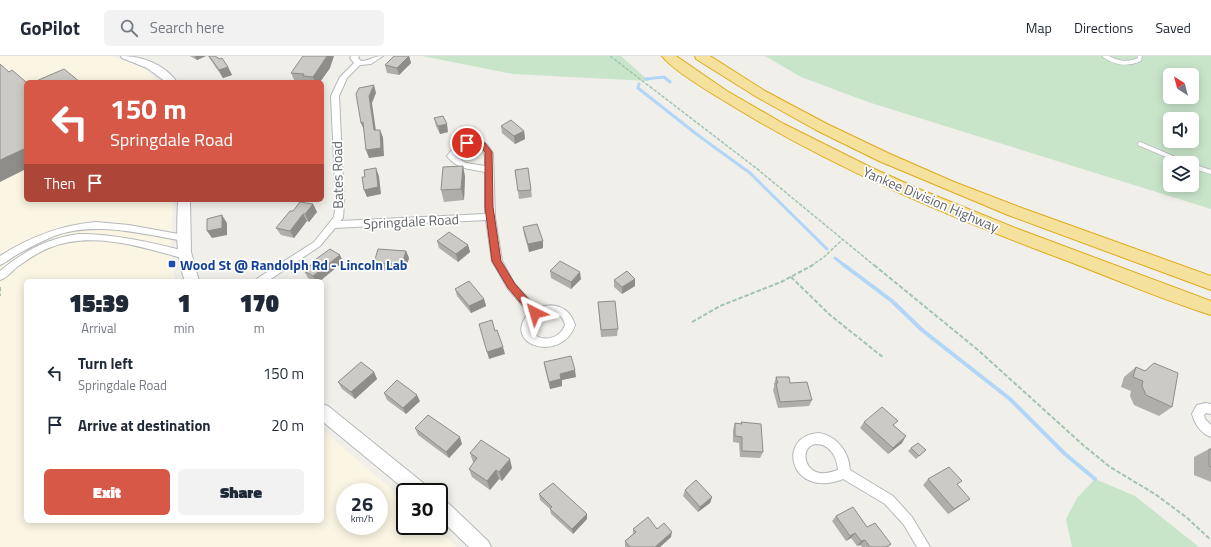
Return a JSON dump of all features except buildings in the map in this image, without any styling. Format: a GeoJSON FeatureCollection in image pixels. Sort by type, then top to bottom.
{"type":"FeatureCollection","features":[{"type":"Feature","properties":{"kind":"highway","name":"Yankee Division Highway"},"geometry":{"type":"LineString","coordinates":[[668,56],[726,96],[792,134],[898,187],[1016,235],[1211,308]]}},
{"type":"Feature","properties":{"kind":"highway","name":"Yankee Division Highway"},"geometry":{"type":"LineString","coordinates":[[701,56],[782,106],[882,157],[1026,216],[1211,282]]}},
{"type":"Feature","properties":{"kind":"street"},"geometry":{"type":"LineString","coordinates":[[126,56],[146,64],[163,74],[170,80]]}},
{"type":"Feature","properties":{"kind":"street","name":"Bates Road"},"geometry":{"type":"LineString","coordinates":[[264,279],[317,244],[338,218],[340,203],[335,96],[344,77],[356,60],[362,64],[379,56]]}},
{"type":"Feature","properties":{"kind":"street"},"geometry":{"type":"LineString","coordinates":[[489,170],[490,217],[496,261],[511,286],[535,313]]}},
{"type":"Feature","properties":{"kind":"street"},"geometry":{"type":"LineString","coordinates":[[184,202],[186,268],[191,279]]}},
{"type":"Feature","properties":{"kind":"street","name":"Springdale Road"},"geometry":{"type":"LineString","coordinates":[[332,225],[490,217]]}},
{"type":"Feature","properties":{"kind":"street"},"geometry":{"type":"LineString","coordinates":[[0,261],[42,236],[62,230],[85,226],[112,226],[184,238]]}},
{"type":"Feature","properties":{"kind":"street"},"geometry":{"type":"LineString","coordinates":[[0,276],[26,255],[47,244],[68,239],[112,239],[150,246],[185,255]]}},
{"type":"Feature","properties":{"kind":"street"},"geometry":{"type":"LineString","coordinates":[[1211,409],[1201,409],[1198,414],[1200,422],[1211,432]]}},
{"type":"Feature","properties":{"kind":"street"},"geometry":{"type":"LineString","coordinates":[[324,413],[410,483]]}},
{"type":"Feature","properties":{"kind":"street"},"geometry":{"type":"LineString","coordinates":[[844,473],[889,500],[908,521],[924,547]]}},
{"type":"Feature","properties":{"kind":"street"},"geometry":{"type":"LineString","coordinates":[[448,515],[482,547]]}},
{"type":"Feature","properties":{"kind":"lane"},"geometry":{"type":"LineString","coordinates":[[1105,56],[1116,63],[1124,64],[1139,60],[1140,56]]}},
{"type":"Feature","properties":{"kind":"lane"},"geometry":{"type":"LineString","coordinates":[[1140,144],[1168,156]]}},
{"type":"Feature","properties":{"kind":"lane"},"geometry":{"type":"LineString","coordinates":[[1199,168],[1211,172]]}},
{"type":"Feature","properties":{"kind":"lane"},"geometry":{"type":"LineString","coordinates":[[29,243],[36,250]]}},
{"type":"Feature","properties":{"kind":"path"},"geometry":{"type":"LineString","coordinates":[[610,56],[756,168],[978,350],[1083,445],[1110,467],[1155,494],[1186,517],[1211,540]]}},
{"type":"Feature","properties":{"kind":"path"},"geometry":{"type":"LineString","coordinates":[[692,322],[720,306],[753,294],[791,277],[824,257],[842,240]]}},
{"type":"Feature","properties":{"kind":"path"},"geometry":{"type":"LineString","coordinates":[[791,277],[830,315],[884,358]]}},
{"type":"Feature","properties":{"kind":"path"},"geometry":{"type":"LineString","coordinates":[[0,287],[0,296]]}},
{"type":"Feature","properties":{"kind":"shaded area"},"geometry":{"type":"Polygon","coordinates":[[[0,56],[111,56],[135,64],[158,80],[24,80],[24,202],[173,202],[171,244],[173,271],[175,279],[24,279],[24,523],[324,523],[324,431],[384,483],[336,483],[336,535],[388,535],[388,486],[396,493],[396,535],[443,535],[457,547],[0,547],[0,56]]]}},
{"type":"Feature","properties":{"kind":"green space"},"geometry":{"type":"Polygon","coordinates":[[[422,56],[621,56],[649,81],[513,74],[422,56]]]}},
{"type":"Feature","properties":{"kind":"green space"},"geometry":{"type":"Polygon","coordinates":[[[765,56],[1211,56],[1211,209],[868,102],[801,77],[765,56]]]}},
{"type":"Feature","properties":{"kind":"green space"},"geometry":{"type":"Polygon","coordinates":[[[1095,479],[1135,496],[1199,547],[1072,547],[1066,519],[1077,498],[1095,479]]]}},
{"type":"Feature","properties":{"kind":"waterway"},"geometry":{"type":"LineString","coordinates":[[645,79],[664,77],[670,82]]}},
{"type":"Feature","properties":{"kind":"waterway"},"geometry":{"type":"LineString","coordinates":[[639,84],[638,88],[699,136],[750,173],[827,249]]}},
{"type":"Feature","properties":{"kind":"waterway"},"geometry":{"type":"LineString","coordinates":[[835,258],[845,266]]}},
{"type":"Feature","properties":{"kind":"waterway"},"geometry":{"type":"LineString","coordinates":[[844,265],[892,301],[922,330],[1010,399],[1065,454],[1095,479]]}},
{"type":"Feature","properties":{"kind":"place","name":"Wood St @ Randolph Rd - Lincoln Lab"},"geometry":{"type":"Point","coordinates":[172,264]}},
{"type":"Feature","properties":{"kind":"route"},"geometry":{"type":"LineString","coordinates":[[467,143],[475,142],[483,145],[489,152],[489,207],[496,261],[511,286],[535,313]]}}]}
